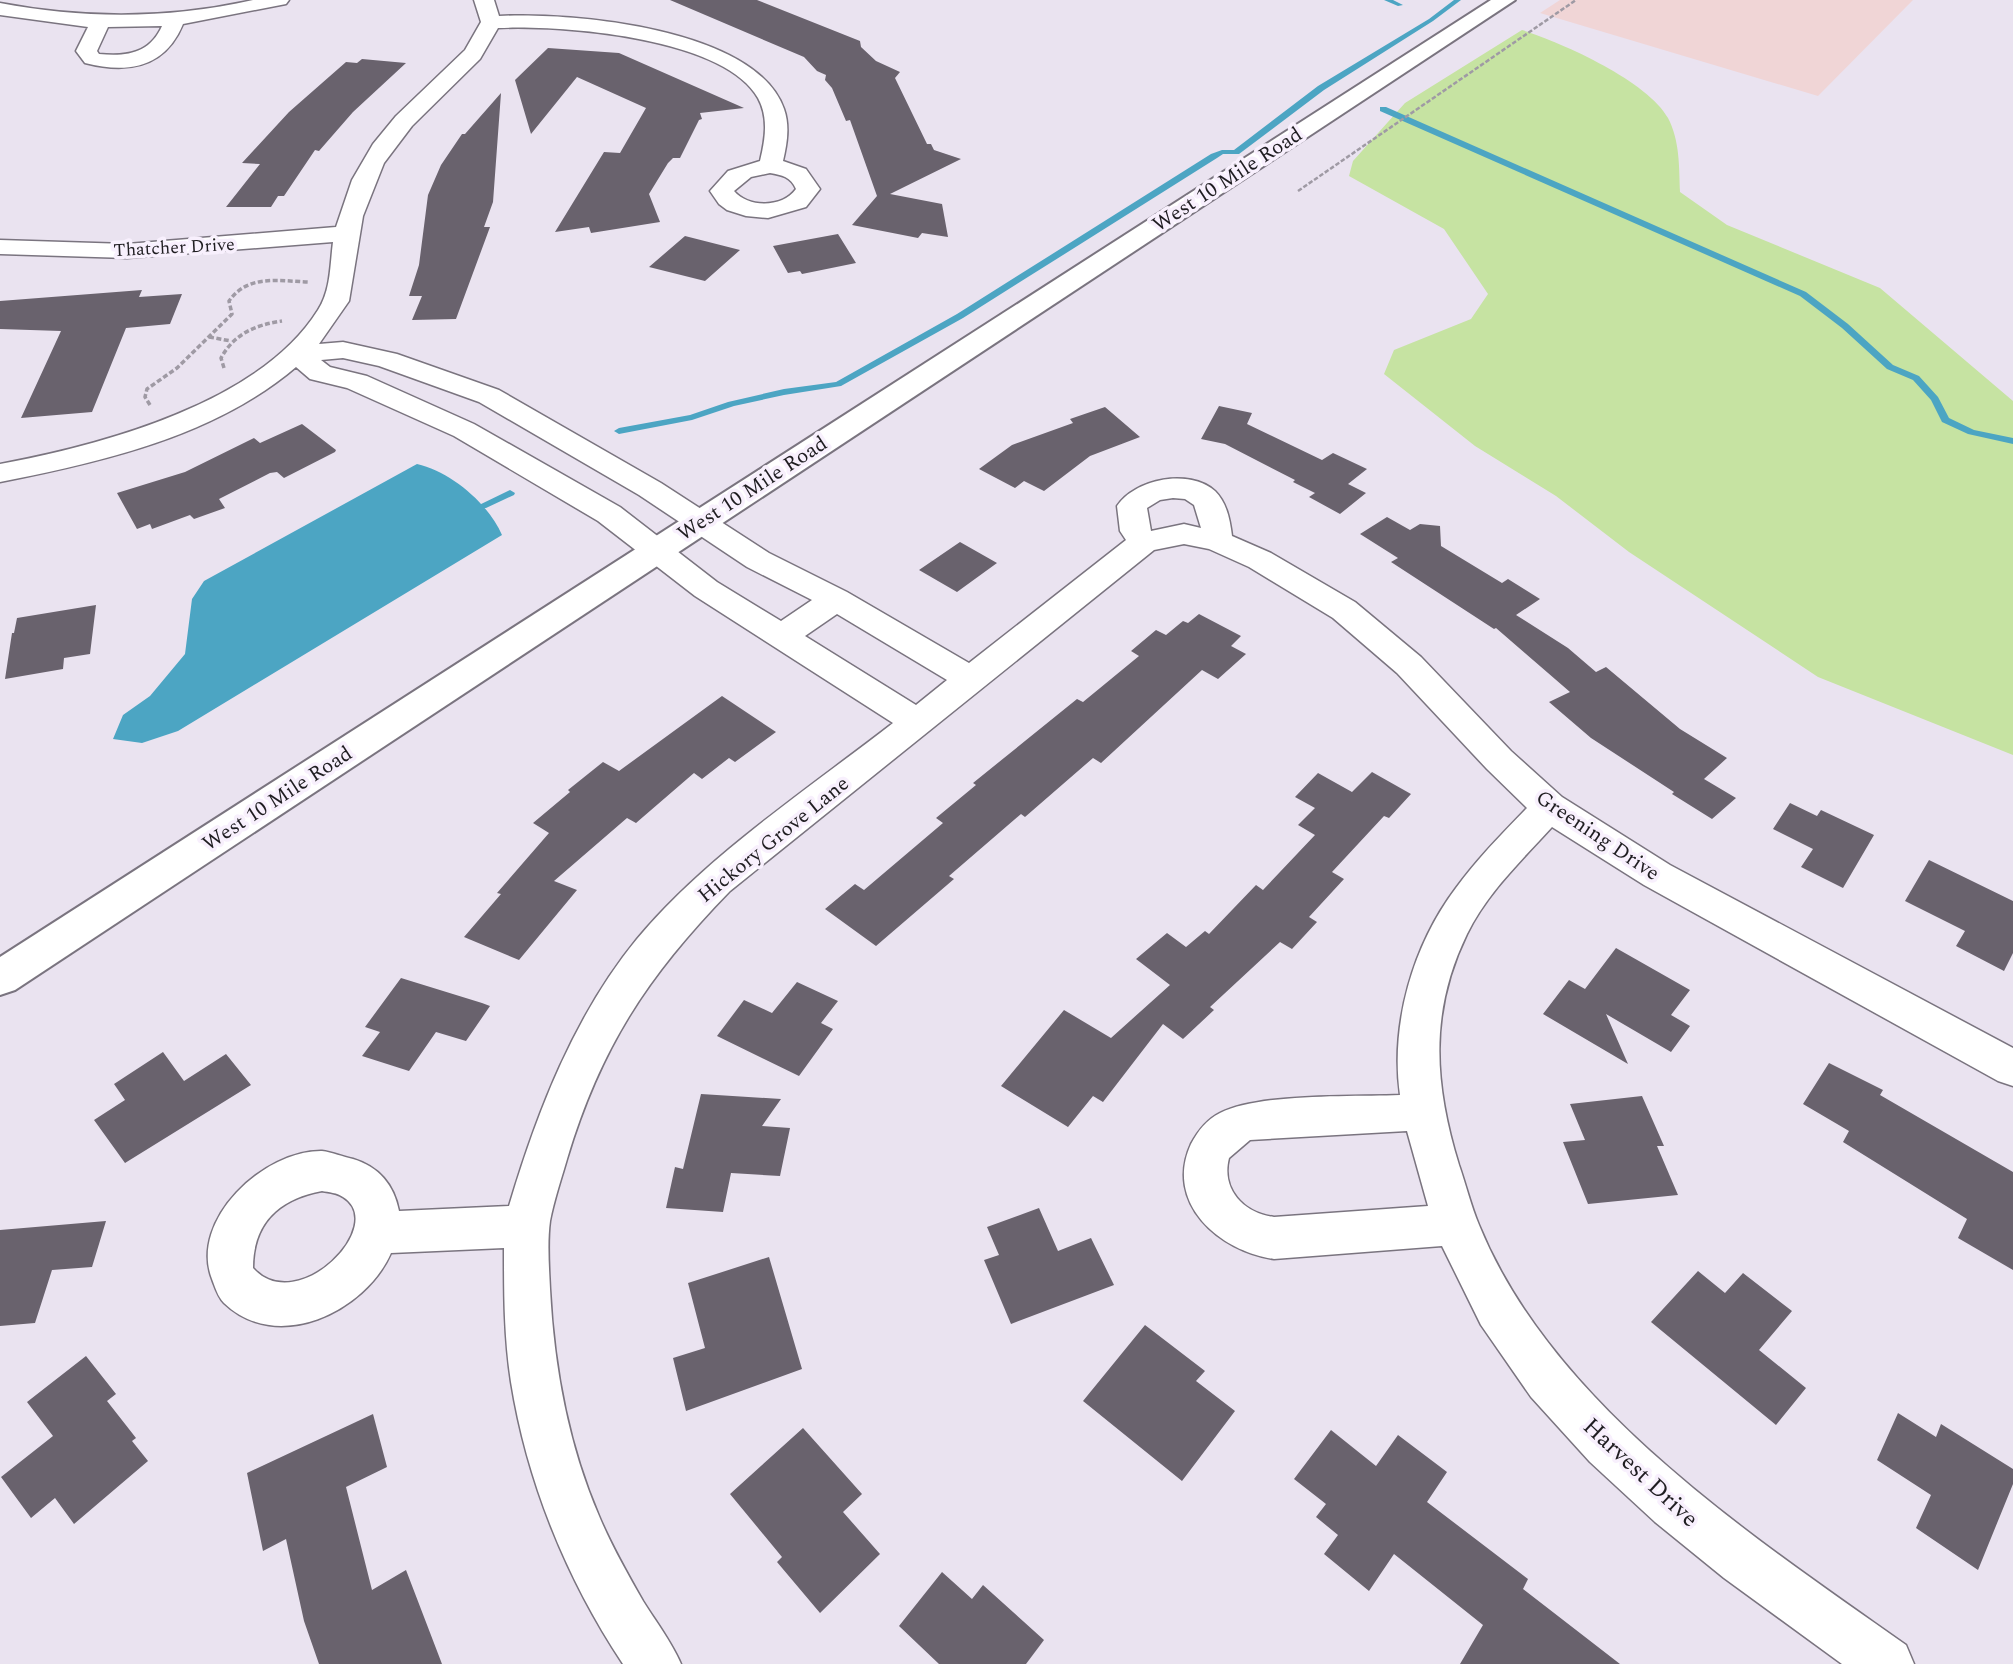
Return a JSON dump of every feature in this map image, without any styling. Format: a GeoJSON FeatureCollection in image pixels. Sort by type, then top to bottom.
{"type":"FeatureCollection","features":[{"type":"Feature","properties":{"kind":"main road","name":"West 10 Mile Road"},"geometry":{"type":"LineString","coordinates":[[0,978],[1505,0]]}},
{"type":"Feature","properties":{"kind":"street"},"geometry":{"type":"LineString","coordinates":[[0,9],[41,17],[100,22],[175,18],[279,0]]}},
{"type":"Feature","properties":{"kind":"street"},"geometry":{"type":"LineString","coordinates":[[0,473],[86,455],[156,432],[201,413],[255,383],[297,354],[330,312],[343,284],[347,234],[372,162],[409,116],[471,56],[487,11],[641,31],[671,40],[733,66],[759,84],[770,100],[776,120],[776,146],[770,166]]}},
{"type":"Feature","properties":{"kind":"street"},"geometry":{"type":"LineString","coordinates":[[100,22],[90,38],[87,56],[100,61],[121,61],[156,51],[163,46],[175,18]]}},
{"type":"Feature","properties":{"kind":"street","name":"Thatcher Drive"},"geometry":{"type":"LineString","coordinates":[[0,247],[127,251],[347,234]]}},
{"type":"Feature","properties":{"kind":"street"},"geometry":{"type":"LineString","coordinates":[[297,354],[343,351],[387,360],[489,396],[561,436],[758,559],[836,599],[970,679]]}},
{"type":"Feature","properties":{"kind":"street"},"geometry":{"type":"LineString","coordinates":[[297,354],[320,373],[357,382],[419,407],[609,514],[706,589],[917,722]]}},
{"type":"Feature","properties":{"kind":"street"},"geometry":{"type":"LineString","coordinates":[[518,461],[561,436]]}},
{"type":"Feature","properties":{"kind":"street","name":"Hickory Grove Lane"},"geometry":{"type":"LineString","coordinates":[[654,1664],[623,1621],[583,1538],[551,1456],[536,1395],[529,1341],[527,1226],[552,1136],[586,1052],[634,973],[680,918],[717,881],[1144,542],[1201,537]]}},
{"type":"Feature","properties":{"kind":"street","name":"Greening Drive"},"geometry":{"type":"LineString","coordinates":[[1201,537],[1260,560],[1344,610],[1382,639],[1499,760],[1549,807],[1657,875],[2013,1068]]}},
{"type":"Feature","properties":{"kind":"street"},"geometry":{"type":"LineString","coordinates":[[782,636],[836,599]]}},
{"type":"Feature","properties":{"kind":"street","name":"Harvest Drive"},"geometry":{"type":"LineString","coordinates":[[1549,807],[1466,901],[1446,937],[1432,981],[1417,1047],[1424,1112],[1436,1169],[1453,1224],[1479,1278],[1535,1364],[1605,1444],[1679,1512],[1887,1664]]}},
{"type":"Feature","properties":{"kind":"street"},"geometry":{"type":"LineString","coordinates":[[1424,1112],[1250,1121],[1233,1126],[1209,1149],[1205,1167],[1206,1185],[1210,1199],[1228,1219],[1254,1234],[1269,1238],[1453,1224]]}},
{"type":"Feature","properties":{"kind":"street"},"geometry":{"type":"LineString","coordinates":[[378,1233],[527,1226]]}},
{"type":"Feature","properties":{"kind":"path"},"geometry":{"type":"LineString","coordinates":[[1298,191],[1576,0]]}},
{"type":"Feature","properties":{"kind":"path"},"geometry":{"type":"LineString","coordinates":[[154,413],[145,397],[147,389],[177,368],[232,314],[229,301],[238,289],[254,281],[309,281]]}},
{"type":"Feature","properties":{"kind":"path"},"geometry":{"type":"LineString","coordinates":[[231,372],[222,365],[221,358],[231,341],[254,326],[290,320]]}},
{"type":"Feature","properties":{"kind":"path"},"geometry":{"type":"LineString","coordinates":[[208,337],[231,341]]}},
{"type":"Feature","properties":{"kind":"shaded area"},"geometry":{"type":"Polygon","coordinates":[[[1560,0],[1913,0],[1818,96],[1540,13],[1560,0]]]}},
{"type":"Feature","properties":{"kind":"green space"},"geometry":{"type":"Polygon","coordinates":[[[1522,30],[1580,53],[1623,77],[1658,104],[1668,118],[1675,136],[1680,192],[1727,225],[1880,288],[2013,401],[2013,755],[1818,677],[1629,552],[1556,496],[1475,446],[1384,374],[1394,350],[1471,319],[1488,294],[1444,229],[1349,176],[1353,161],[1405,103],[1522,30]]]}},
{"type":"Feature","properties":{"kind":"water"},"geometry":{"type":"Polygon","coordinates":[[[417,464],[443,474],[467,490],[488,512],[502,535],[178,731],[142,743],[113,739],[123,715],[150,696],[185,654],[192,599],[204,581],[417,464]]]}},
{"type":"Feature","properties":{"kind":"building"},"geometry":{"type":"Polygon","coordinates":[[[670,0],[757,0],[860,41],[861,47],[876,61],[900,72],[895,78],[927,144],[931,144],[934,150],[961,159],[890,194],[942,204],[948,237],[922,233],[918,238],[852,225],[877,196],[850,120],[846,121],[832,88],[825,80],[826,75],[817,71],[804,57],[670,0]]]}},
{"type":"Feature","properties":{"kind":"building"},"geometry":{"type":"Polygon","coordinates":[[[548,48],[619,53],[744,108],[700,113],[702,119],[699,120],[680,158],[673,158],[668,163],[649,194],[660,222],[591,233],[589,227],[555,232],[604,152],[620,153],[646,108],[577,77],[531,134],[515,80],[548,48]]]}},
{"type":"Feature","properties":{"kind":"building"},"geometry":{"type":"Polygon","coordinates":[[[362,59],[406,63],[353,112],[319,151],[315,150],[284,196],[278,196],[271,207],[226,207],[260,164],[242,163],[289,112],[346,62],[357,63],[362,59]]]}},
{"type":"Feature","properties":{"kind":"building"},"geometry":{"type":"Polygon","coordinates":[[[501,93],[493,202],[484,227],[490,227],[456,319],[412,320],[422,296],[409,296],[419,265],[428,195],[441,165],[462,134],[465,134],[501,93]]]}},
{"type":"Feature","properties":{"kind":"building"},"geometry":{"type":"Polygon","coordinates":[[[838,234],[856,263],[802,274],[800,271],[788,273],[773,246],[838,234]]]}},
{"type":"Feature","properties":{"kind":"building"},"geometry":{"type":"Polygon","coordinates":[[[685,236],[740,250],[705,281],[649,267],[685,236]]]}},
{"type":"Feature","properties":{"kind":"building"},"geometry":{"type":"Polygon","coordinates":[[[142,290],[139,297],[182,294],[170,324],[126,328],[92,412],[21,418],[61,331],[0,329],[0,301],[142,290]]]}},
{"type":"Feature","properties":{"kind":"building"},"geometry":{"type":"Polygon","coordinates":[[[1219,406],[1252,413],[1247,424],[1322,460],[1333,453],[1367,469],[1348,484],[1366,493],[1340,514],[1309,497],[1315,493],[1293,482],[1295,480],[1225,444],[1201,439],[1219,406]]]}},
{"type":"Feature","properties":{"kind":"building"},"geometry":{"type":"Polygon","coordinates":[[[1105,407],[1140,437],[1090,456],[1044,491],[1024,481],[1015,488],[979,469],[1012,445],[1073,423],[1070,419],[1105,407]]]}},
{"type":"Feature","properties":{"kind":"building"},"geometry":{"type":"Polygon","coordinates":[[[302,424],[336,450],[335,452],[284,478],[277,472],[270,473],[219,499],[225,508],[194,519],[190,515],[152,529],[150,524],[137,529],[117,493],[185,472],[254,438],[260,443],[302,424]]]}},
{"type":"Feature","properties":{"kind":"building"},"geometry":{"type":"Polygon","coordinates":[[[1387,517],[1410,530],[1420,524],[1440,526],[1441,546],[1502,583],[1508,579],[1540,599],[1516,615],[1568,648],[1596,672],[1606,667],[1680,729],[1727,758],[1704,779],[1736,798],[1712,819],[1591,738],[1549,702],[1570,692],[1496,628],[1391,562],[1398,558],[1360,534],[1387,517]]]}},
{"type":"Feature","properties":{"kind":"building"},"geometry":{"type":"Polygon","coordinates":[[[960,542],[997,563],[957,592],[919,570],[960,542]]]}},
{"type":"Feature","properties":{"kind":"building"},"geometry":{"type":"Polygon","coordinates":[[[96,605],[90,654],[64,658],[63,669],[5,679],[17,618],[96,605]]]}},
{"type":"Feature","properties":{"kind":"building"},"geometry":{"type":"Polygon","coordinates":[[[1199,614],[1241,636],[1231,646],[1246,654],[1218,679],[1202,670],[1101,763],[1093,758],[1025,817],[1021,814],[949,876],[954,879],[876,946],[825,909],[855,884],[864,890],[943,823],[936,818],[976,785],[973,783],[1077,699],[1083,702],[1139,656],[1131,651],[1156,630],[1166,635],[1183,621],[1188,623],[1199,614]]]}},
{"type":"Feature","properties":{"kind":"building"},"geometry":{"type":"Polygon","coordinates":[[[722,696],[776,732],[735,762],[729,758],[702,779],[694,773],[636,823],[627,818],[554,881],[577,890],[519,960],[464,937],[501,894],[497,893],[549,833],[533,823],[570,792],[568,790],[603,762],[619,771],[722,696]]]}},
{"type":"Feature","properties":{"kind":"building"},"geometry":{"type":"Polygon","coordinates":[[[1372,772],[1411,794],[1389,818],[1384,816],[1332,872],[1344,879],[1309,917],[1317,922],[1292,949],[1280,942],[1210,1007],[1214,1010],[1183,1039],[1163,1024],[1103,1102],[1093,1096],[1068,1127],[1001,1086],[1064,1010],[1111,1038],[1170,985],[1136,959],[1167,933],[1186,947],[1205,931],[1209,934],[1256,885],[1263,890],[1315,835],[1298,825],[1315,808],[1295,797],[1318,773],[1352,792],[1372,772]]]}},
{"type":"Feature","properties":{"kind":"building"},"geometry":{"type":"Polygon","coordinates":[[[1790,803],[1817,816],[1821,810],[1874,835],[1843,888],[1801,867],[1813,849],[1773,829],[1790,803]]]}},
{"type":"Feature","properties":{"kind":"building"},"geometry":{"type":"Polygon","coordinates":[[[1929,860],[2013,901],[2013,953],[2004,971],[1956,946],[1965,931],[1905,901],[1929,860]]]}},
{"type":"Feature","properties":{"kind":"building"},"geometry":{"type":"Polygon","coordinates":[[[1616,948],[1690,990],[1671,1015],[1690,1026],[1671,1052],[1606,1014],[1628,1064],[1543,1014],[1569,980],[1585,989],[1616,948]]]}},
{"type":"Feature","properties":{"kind":"building"},"geometry":{"type":"Polygon","coordinates":[[[401,978],[490,1006],[466,1041],[436,1032],[409,1071],[362,1056],[380,1032],[365,1027],[401,978]]]}},
{"type":"Feature","properties":{"kind":"building"},"geometry":{"type":"Polygon","coordinates":[[[797,982],[838,1001],[821,1023],[833,1029],[799,1076],[717,1036],[744,1000],[772,1013],[797,982]]]}},
{"type":"Feature","properties":{"kind":"building"},"geometry":{"type":"Polygon","coordinates":[[[163,1052],[184,1081],[226,1054],[251,1085],[125,1163],[94,1120],[125,1100],[114,1084],[163,1052]]]}},
{"type":"Feature","properties":{"kind":"building"},"geometry":{"type":"Polygon","coordinates":[[[1829,1063],[1883,1090],[1880,1095],[2013,1172],[2013,1270],[1958,1238],[1967,1219],[1843,1142],[1849,1131],[1803,1104],[1829,1063]]]}},
{"type":"Feature","properties":{"kind":"building"},"geometry":{"type":"Polygon","coordinates":[[[701,1094],[781,1099],[762,1126],[790,1128],[780,1176],[731,1173],[723,1212],[666,1208],[675,1167],[683,1169],[701,1094]]]}},
{"type":"Feature","properties":{"kind":"building"},"geometry":{"type":"Polygon","coordinates":[[[1642,1096],[1664,1146],[1657,1146],[1678,1195],[1588,1204],[1563,1142],[1585,1140],[1570,1104],[1642,1096]]]}},
{"type":"Feature","properties":{"kind":"building"},"geometry":{"type":"Polygon","coordinates":[[[1039,1208],[1058,1251],[1091,1238],[1114,1285],[1011,1324],[984,1260],[999,1255],[987,1227],[1039,1208]]]}},
{"type":"Feature","properties":{"kind":"building"},"geometry":{"type":"Polygon","coordinates":[[[106,1221],[92,1267],[52,1270],[35,1323],[0,1326],[0,1230],[106,1221]]]}},
{"type":"Feature","properties":{"kind":"building"},"geometry":{"type":"Polygon","coordinates":[[[769,1257],[802,1369],[686,1411],[673,1358],[705,1348],[688,1283],[769,1257]]]}},
{"type":"Feature","properties":{"kind":"building"},"geometry":{"type":"Polygon","coordinates":[[[1698,1271],[1725,1293],[1743,1273],[1792,1311],[1759,1350],[1806,1388],[1776,1425],[1651,1322],[1698,1271]]]}},
{"type":"Feature","properties":{"kind":"building"},"geometry":{"type":"Polygon","coordinates":[[[1145,1325],[1205,1371],[1196,1381],[1235,1411],[1182,1481],[1083,1401],[1145,1325]]]}},
{"type":"Feature","properties":{"kind":"building"},"geometry":{"type":"Polygon","coordinates":[[[86,1356],[116,1394],[107,1401],[136,1438],[132,1441],[148,1461],[74,1524],[55,1498],[31,1518],[1,1477],[53,1436],[27,1402],[86,1356]]]}},
{"type":"Feature","properties":{"kind":"building"},"geometry":{"type":"Polygon","coordinates":[[[1898,1413],[1936,1437],[1941,1424],[2013,1469],[2013,1484],[1978,1570],[1916,1528],[1931,1495],[1877,1460],[1898,1413]]]}},
{"type":"Feature","properties":{"kind":"building"},"geometry":{"type":"Polygon","coordinates":[[[373,1414],[387,1467],[346,1487],[372,1590],[406,1570],[442,1664],[319,1664],[304,1621],[286,1539],[263,1551],[247,1473],[373,1414]]]}},
{"type":"Feature","properties":{"kind":"building"},"geometry":{"type":"Polygon","coordinates":[[[803,1428],[862,1494],[843,1512],[880,1554],[820,1613],[777,1562],[782,1557],[730,1494],[803,1428]]]}},
{"type":"Feature","properties":{"kind":"building"},"geometry":{"type":"Polygon","coordinates":[[[1331,1430],[1376,1466],[1398,1435],[1447,1472],[1427,1502],[1528,1579],[1523,1589],[1620,1664],[1460,1664],[1483,1625],[1394,1554],[1369,1591],[1324,1554],[1338,1535],[1316,1517],[1326,1504],[1294,1479],[1331,1430]]]}},
{"type":"Feature","properties":{"kind":"building"},"geometry":{"type":"Polygon","coordinates":[[[942,1572],[972,1599],[983,1585],[1044,1640],[1026,1664],[939,1664],[899,1626],[942,1572]]]}},
{"type":"Feature","properties":{"kind":"waterway"},"geometry":{"type":"LineString","coordinates":[[1387,0],[1400,5]]}},
{"type":"Feature","properties":{"kind":"waterway"},"geometry":{"type":"LineString","coordinates":[[619,431],[692,417],[731,404],[784,392],[838,384],[960,316],[1214,156],[1222,152],[1236,152],[1321,88],[1431,20],[1458,0]]}},
{"type":"Feature","properties":{"kind":"waterway"},"geometry":{"type":"LineString","coordinates":[[1383,109],[1803,294],[1845,326],[1890,367],[1916,378],[1935,399],[1945,420],[1971,432],[2013,441]]}},
{"type":"Feature","properties":{"kind":"waterway"},"geometry":{"type":"LineString","coordinates":[[482,506],[510,493]]}}]}
